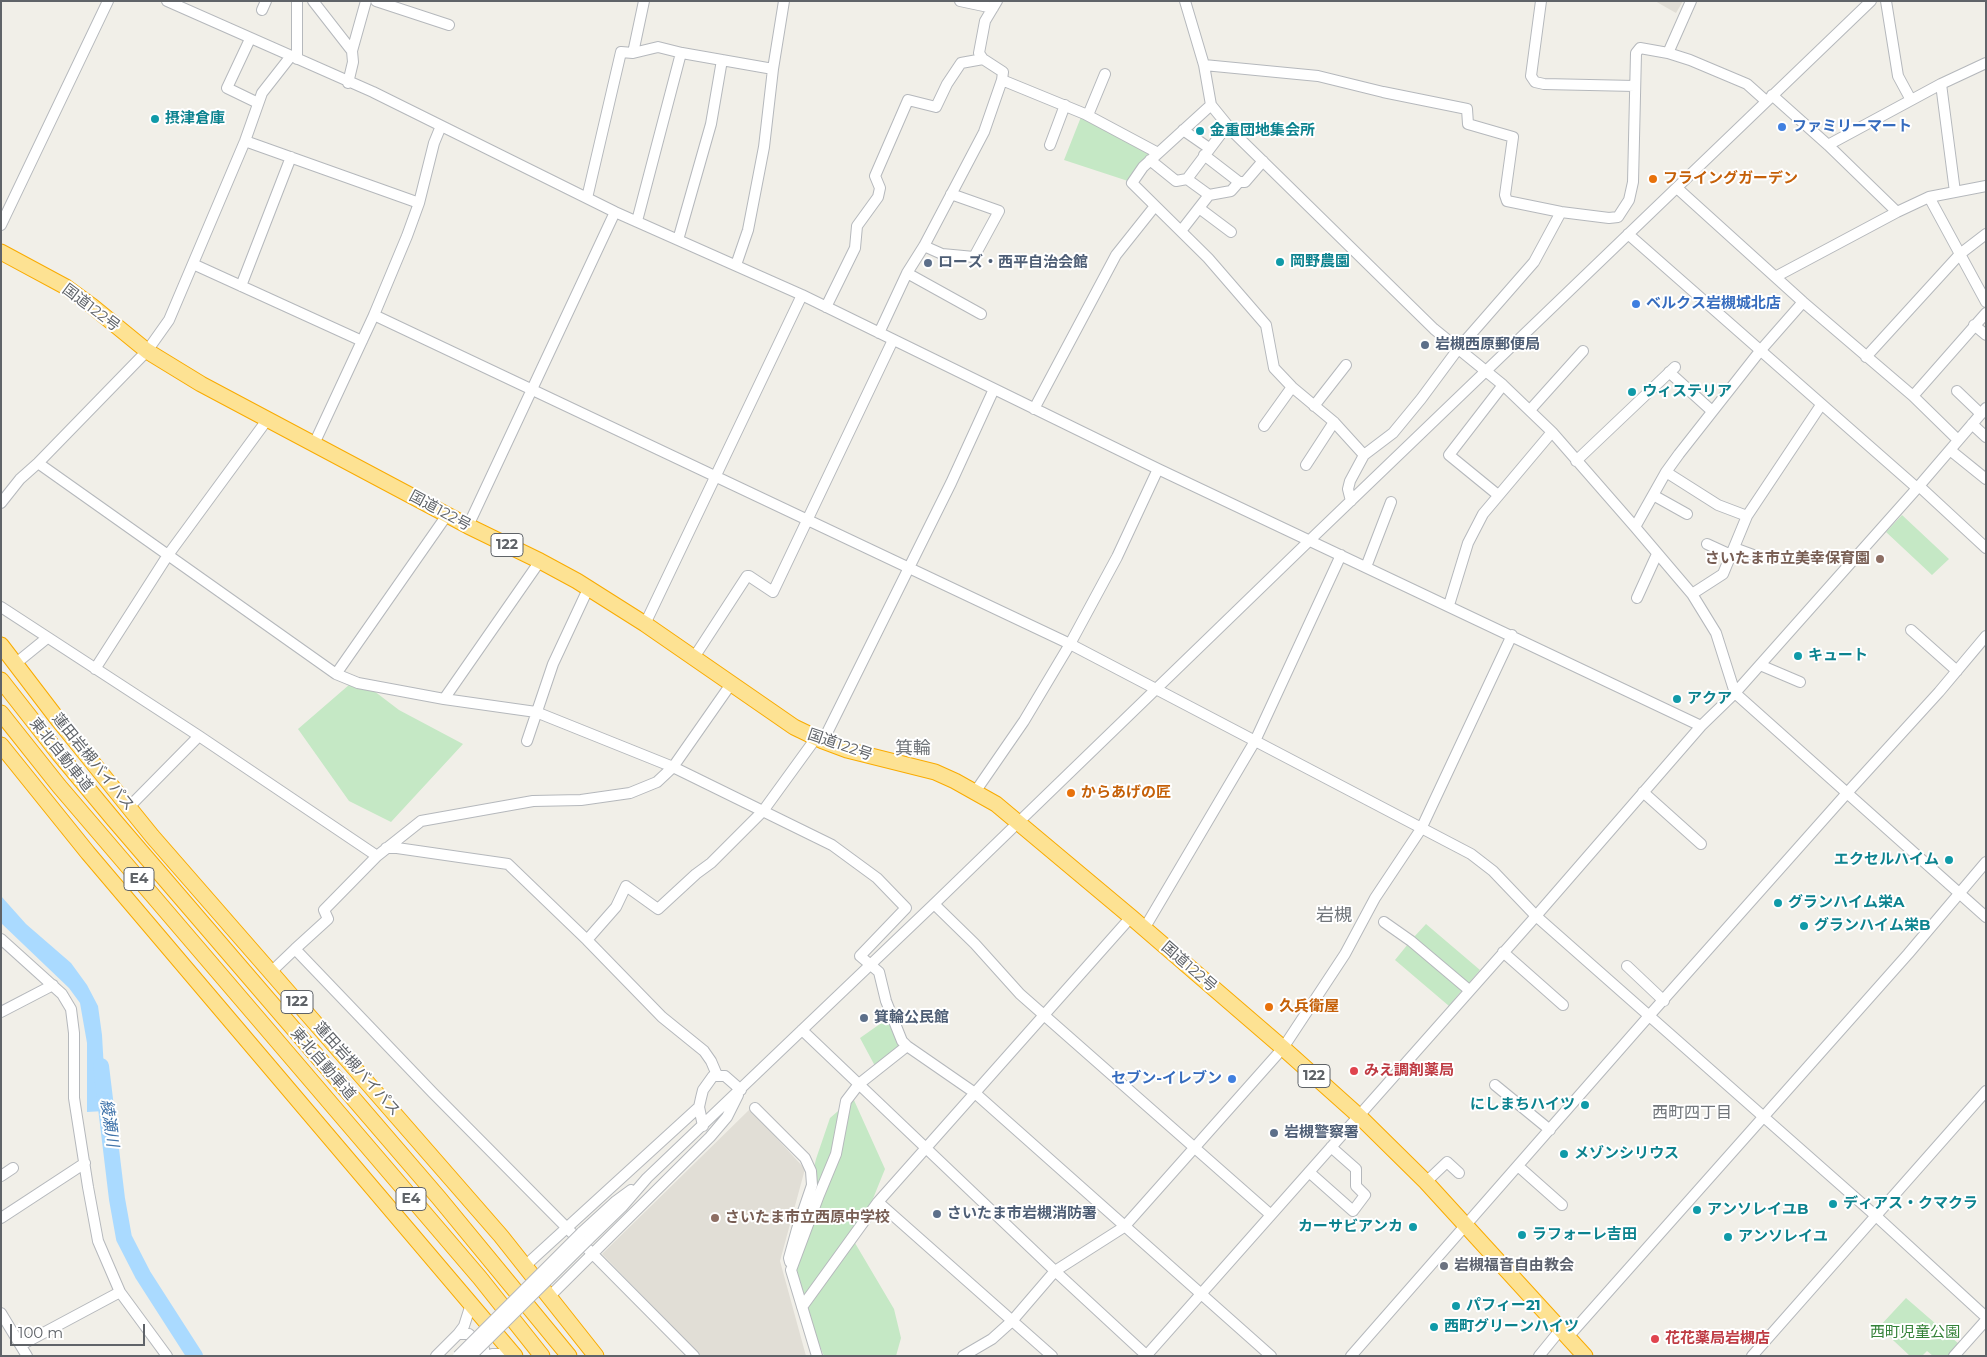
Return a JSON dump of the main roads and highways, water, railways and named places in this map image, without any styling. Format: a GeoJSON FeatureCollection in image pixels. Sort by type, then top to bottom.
{"type":"FeatureCollection","features":[{"type":"Feature","properties":{"kind":"highway","name":"国道122号"},"geometry":{"type":"LineString","coordinates":[[2,254],[66,287],[147,351],[201,384],[468,526],[540,561],[588,588],[645,624],[794,727],[819,740],[869,756],[935,772],[996,804],[1131,917],[1359,1116],[1426,1182],[1585,1356]]}},
{"type":"Feature","properties":{"kind":"highway","name":"蓮田岩槻バイパス"},"geometry":{"type":"LineString","coordinates":[[1,645],[129,808],[526,1264],[596,1356]]}},
{"type":"Feature","properties":{"kind":"highway","name":"東北自動車道"},"geometry":{"type":"LineString","coordinates":[[1,680],[108,812],[439,1198],[569,1356]]}},
{"type":"Feature","properties":{"kind":"highway","name":"東北自動車道"},"geometry":{"type":"LineString","coordinates":[[1,713],[66,794],[480,1278],[542,1356]]}},
{"type":"Feature","properties":{"kind":"highway"},"geometry":{"type":"LineString","coordinates":[[1,745],[88,853],[515,1355]]}},
{"type":"Feature","properties":{"kind":"water"},"geometry":{"type":"Polygon","coordinates":[[[1,896],[26,924],[71,963],[87,985],[98,1006],[104,1070],[104,1111],[87,1112],[87,1043],[80,1003],[69,988],[1,923],[1,896]]]}},
{"type":"Feature","properties":{"kind":"waterway","name":"綾瀬川"},"geometry":{"type":"LineString","coordinates":[[101,1066],[117,1199],[124,1238],[143,1275],[195,1356]]}},
{"type":"Feature","properties":{"kind":"place","name":"摂津倉庫"},"geometry":{"type":"Point","coordinates":[155,119]}},
{"type":"Feature","properties":{"kind":"place","name":"ファミリーマート"},"geometry":{"type":"Point","coordinates":[1782,127]}},
{"type":"Feature","properties":{"kind":"place","name":"金重団地集会所"},"geometry":{"type":"Point","coordinates":[1200,131]}},
{"type":"Feature","properties":{"kind":"place","name":"フライングガーデン"},"geometry":{"type":"Point","coordinates":[1653,179]}},
{"type":"Feature","properties":{"kind":"place","name":"岡野農園"},"geometry":{"type":"Point","coordinates":[1280,262]}},
{"type":"Feature","properties":{"kind":"place","name":"ローズ・西平自治会館"},"geometry":{"type":"Point","coordinates":[928,263]}},
{"type":"Feature","properties":{"kind":"place","name":"ベルクス岩槻城北店"},"geometry":{"type":"Point","coordinates":[1636,304]}},
{"type":"Feature","properties":{"kind":"place","name":"岩槻西原郵便局"},"geometry":{"type":"Point","coordinates":[1425,345]}},
{"type":"Feature","properties":{"kind":"place","name":"ウィステリア"},"geometry":{"type":"Point","coordinates":[1632,392]}},
{"type":"Feature","properties":{"kind":"place","name":"さいたま市立美幸保育園"},"geometry":{"type":"Point","coordinates":[1880,559]}},
{"type":"Feature","properties":{"kind":"place","name":"キュート"},"geometry":{"type":"Point","coordinates":[1798,656]}},
{"type":"Feature","properties":{"kind":"place","name":"アクア"},"geometry":{"type":"Point","coordinates":[1677,699]}},
{"type":"Feature","properties":{"kind":"place","name":"からあげの匠"},"geometry":{"type":"Point","coordinates":[1071,793]}},
{"type":"Feature","properties":{"kind":"place","name":"エクセルハイム"},"geometry":{"type":"Point","coordinates":[1949,860]}},
{"type":"Feature","properties":{"kind":"place","name":"グランハイム栄A"},"geometry":{"type":"Point","coordinates":[1778,903]}},
{"type":"Feature","properties":{"kind":"place","name":"グランハイム栄B"},"geometry":{"type":"Point","coordinates":[1804,926]}},
{"type":"Feature","properties":{"kind":"place","name":"久兵衛屋"},"geometry":{"type":"Point","coordinates":[1269,1007]}},
{"type":"Feature","properties":{"kind":"place","name":"箕輪公民館"},"geometry":{"type":"Point","coordinates":[864,1018]}},
{"type":"Feature","properties":{"kind":"place","name":"みえ調剤薬局"},"geometry":{"type":"Point","coordinates":[1354,1071]}},
{"type":"Feature","properties":{"kind":"place","name":"セブン-イレブン"},"geometry":{"type":"Point","coordinates":[1232,1079]}},
{"type":"Feature","properties":{"kind":"place","name":"にしまちハイツ"},"geometry":{"type":"Point","coordinates":[1585,1105]}},
{"type":"Feature","properties":{"kind":"place","name":"岩槻警察署"},"geometry":{"type":"Point","coordinates":[1274,1133]}},
{"type":"Feature","properties":{"kind":"place","name":"メゾンシリウス"},"geometry":{"type":"Point","coordinates":[1564,1154]}},
{"type":"Feature","properties":{"kind":"place","name":"ディアス・クマクラ"},"geometry":{"type":"Point","coordinates":[1833,1204]}},
{"type":"Feature","properties":{"kind":"place","name":"アンソレイユB"},"geometry":{"type":"Point","coordinates":[1697,1210]}},
{"type":"Feature","properties":{"kind":"place","name":"さいたま市岩槻消防署"},"geometry":{"type":"Point","coordinates":[937,1214]}},
{"type":"Feature","properties":{"kind":"place","name":"さいたま市立西原中学校"},"geometry":{"type":"Point","coordinates":[715,1218]}},
{"type":"Feature","properties":{"kind":"place","name":"カーサビアンカ"},"geometry":{"type":"Point","coordinates":[1413,1227]}},
{"type":"Feature","properties":{"kind":"place","name":"ラフォーレ吉田"},"geometry":{"type":"Point","coordinates":[1522,1235]}},
{"type":"Feature","properties":{"kind":"place","name":"アンソレイユ"},"geometry":{"type":"Point","coordinates":[1728,1237]}},
{"type":"Feature","properties":{"kind":"place","name":"岩槻福音自由教会"},"geometry":{"type":"Point","coordinates":[1444,1266]}},
{"type":"Feature","properties":{"kind":"place","name":"パフィー21"},"geometry":{"type":"Point","coordinates":[1456,1306]}},
{"type":"Feature","properties":{"kind":"place","name":"西町グリーンハイツ"},"geometry":{"type":"Point","coordinates":[1434,1327]}},
{"type":"Feature","properties":{"kind":"place","name":"花花薬局岩槻店"},"geometry":{"type":"Point","coordinates":[1655,1339]}},
{"type":"Feature","properties":{"kind":"district","name":"箕輪"},"geometry":{"type":"Point","coordinates":[913,749]}},
{"type":"Feature","properties":{"kind":"district","name":"岩槻"},"geometry":{"type":"Point","coordinates":[1334,916]}},
{"type":"Feature","properties":{"kind":"district","name":"西町四丁目"},"geometry":{"type":"Point","coordinates":[1692,1113]}},
{"type":"Feature","properties":{"kind":"park label","name":"西町児童公園"},"geometry":{"type":"Point","coordinates":[1915,1333]}}]}
